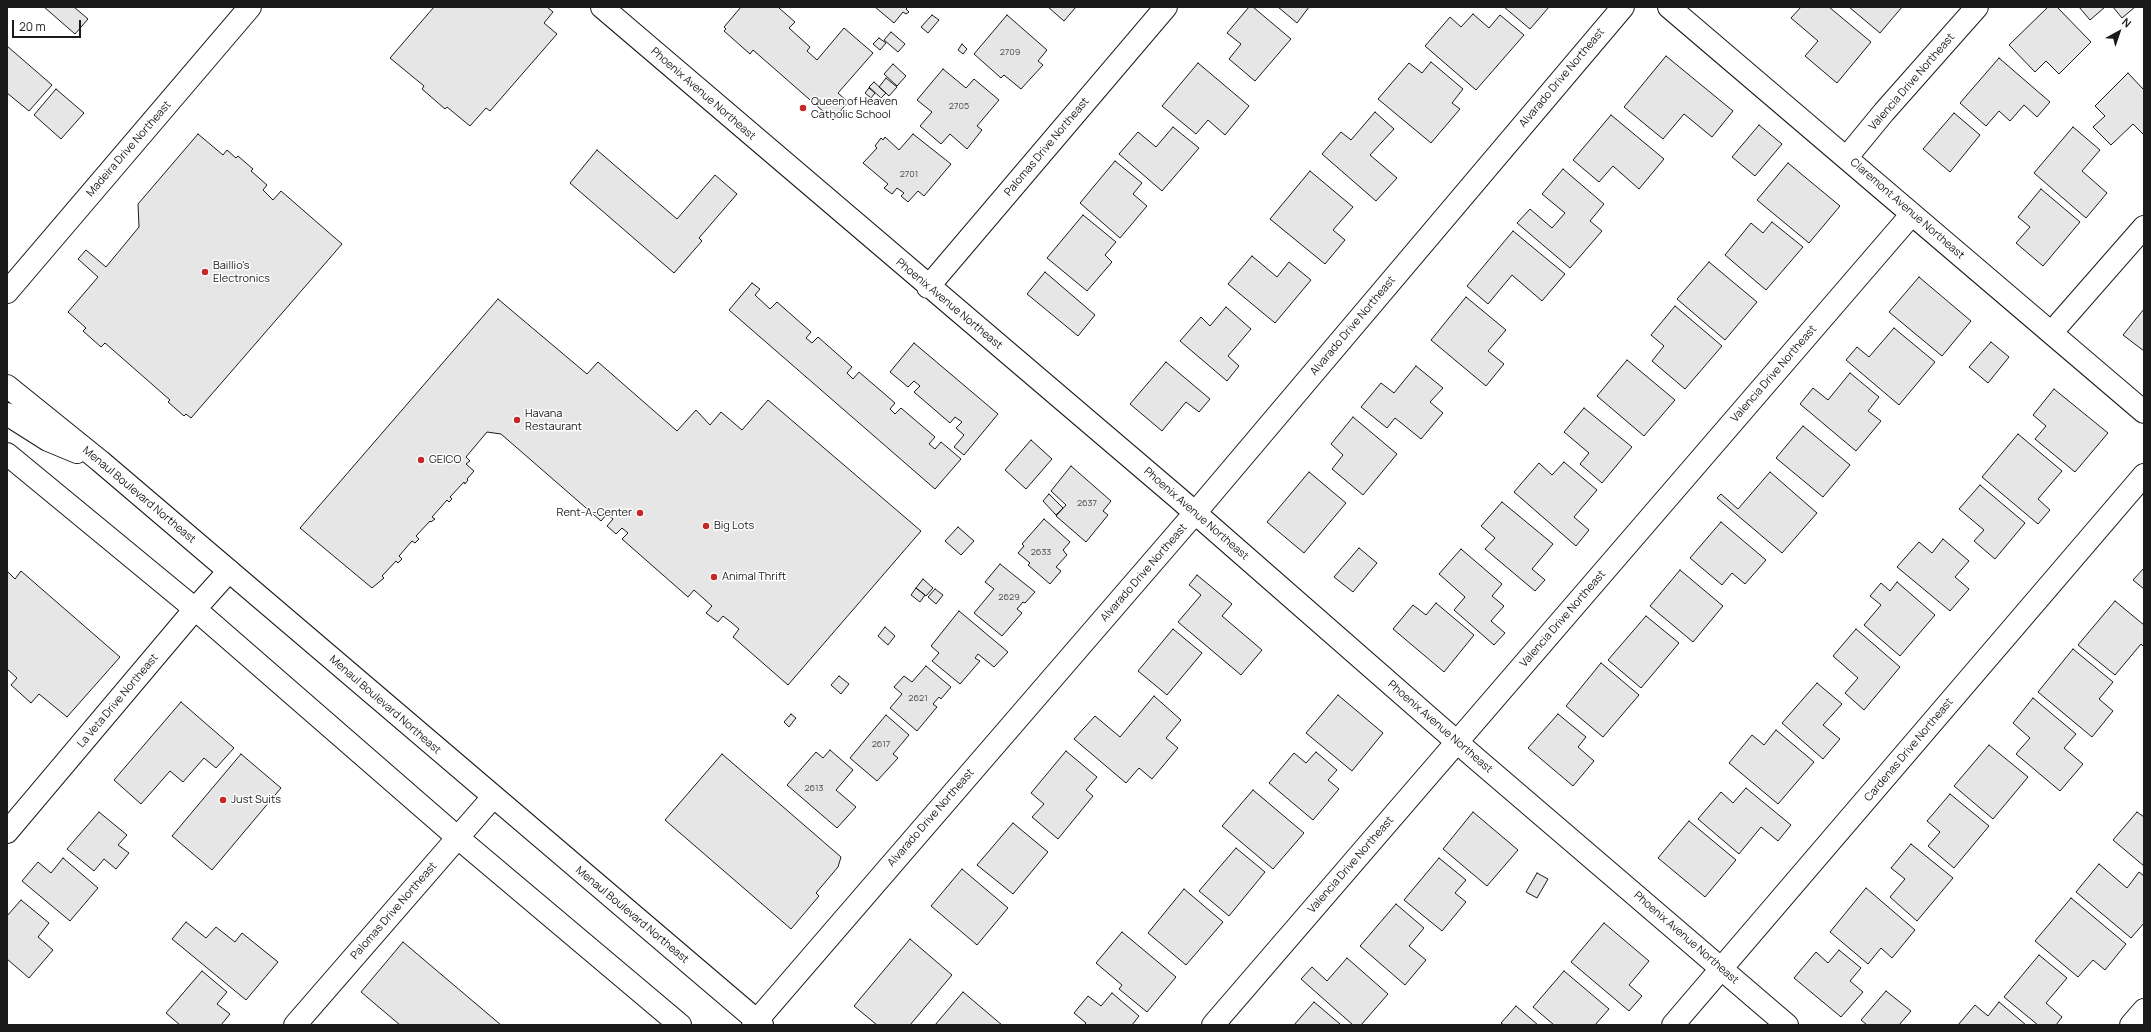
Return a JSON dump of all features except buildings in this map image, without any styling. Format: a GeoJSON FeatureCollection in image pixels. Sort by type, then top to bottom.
{"type":"FeatureCollection","features":[{"type":"Feature","properties":{"kind":"street","name":"Madeira Drive Northeast"},"geometry":{"type":"LineString","coordinates":[[7,292],[250,7]]}},
{"type":"Feature","properties":{"kind":"street","name":"Phoenix Avenue Northeast"},"geometry":{"type":"LineString","coordinates":[[602,7],[1195,513],[1456,742],[1787,1025]]}},
{"type":"Feature","properties":{"kind":"street","name":"Palomas Drive Northeast"},"geometry":{"type":"LineString","coordinates":[[928,286],[1166,7]]}},
{"type":"Feature","properties":{"kind":"street","name":"Alvarado Drive Northeast"},"geometry":{"type":"LineString","coordinates":[[757,1024],[1195,513],[1623,7]]}},
{"type":"Feature","properties":{"kind":"street","name":"Claremont Avenue Northeast"},"geometry":{"type":"LineString","coordinates":[[1669,7],[1847,157],[2144,412]]}},
{"type":"Feature","properties":{"kind":"street","name":"Valencia Drive Northeast"},"geometry":{"type":"LineString","coordinates":[[1847,157],[1884,112],[1977,7]]}},
{"type":"Feature","properties":{"kind":"street","name":"Valencia Drive Northeast"},"geometry":{"type":"LineString","coordinates":[[1214,1025],[1912,214]]}},
{"type":"Feature","properties":{"kind":"street"},"geometry":{"type":"LineString","coordinates":[[2052,332],[2144,227]]}},
{"type":"Feature","properties":{"kind":"street","name":"Menaul Boulevard Northeast"},"geometry":{"type":"LineString","coordinates":[[7,386],[100,461],[757,1024]]}},
{"type":"Feature","properties":{"kind":"street"},"geometry":{"type":"LineString","coordinates":[[7,414],[48,440],[100,461]]}},
{"type":"Feature","properties":{"kind":"street"},"geometry":{"type":"LineString","coordinates":[[7,454],[195,609],[457,837],[680,1025]]}},
{"type":"Feature","properties":{"kind":"street","name":"Cardenas Drive Northeast"},"geometry":{"type":"LineString","coordinates":[[1673,1025],[2144,475]]}},
{"type":"Feature","properties":{"kind":"street","name":"La Veta Drive Northeast"},"geometry":{"type":"LineString","coordinates":[[7,832],[195,609],[229,571]]}},
{"type":"Feature","properties":{"kind":"street","name":"Palomas Drive Northeast"},"geometry":{"type":"LineString","coordinates":[[296,1025],[493,797]]}},
{"type":"Feature","properties":{"kind":"street"},"geometry":{"type":"LineString","coordinates":[[2131,1025],[2144,1010]]}},
{"type":"Feature","properties":{"kind":"place","name":"Queen of Heaven Catholic School"},"geometry":{"type":"Point","coordinates":[803,108]}},
{"type":"Feature","properties":{"kind":"place","name":"Baillio's Electronics"},"geometry":{"type":"Point","coordinates":[205,272]}},
{"type":"Feature","properties":{"kind":"place","name":"Havana Restaurant"},"geometry":{"type":"Point","coordinates":[517,420]}},
{"type":"Feature","properties":{"kind":"place","name":"GEICO"},"geometry":{"type":"Point","coordinates":[421,460]}},
{"type":"Feature","properties":{"kind":"place","name":"Rent-A-Center"},"geometry":{"type":"Point","coordinates":[640,513]}},
{"type":"Feature","properties":{"kind":"place","name":"Big Lots"},"geometry":{"type":"Point","coordinates":[706,526]}},
{"type":"Feature","properties":{"kind":"place","name":"Animal Thrift"},"geometry":{"type":"Point","coordinates":[714,577]}},
{"type":"Feature","properties":{"kind":"place","name":"Just Suits"},"geometry":{"type":"Point","coordinates":[223,800]}}]}
